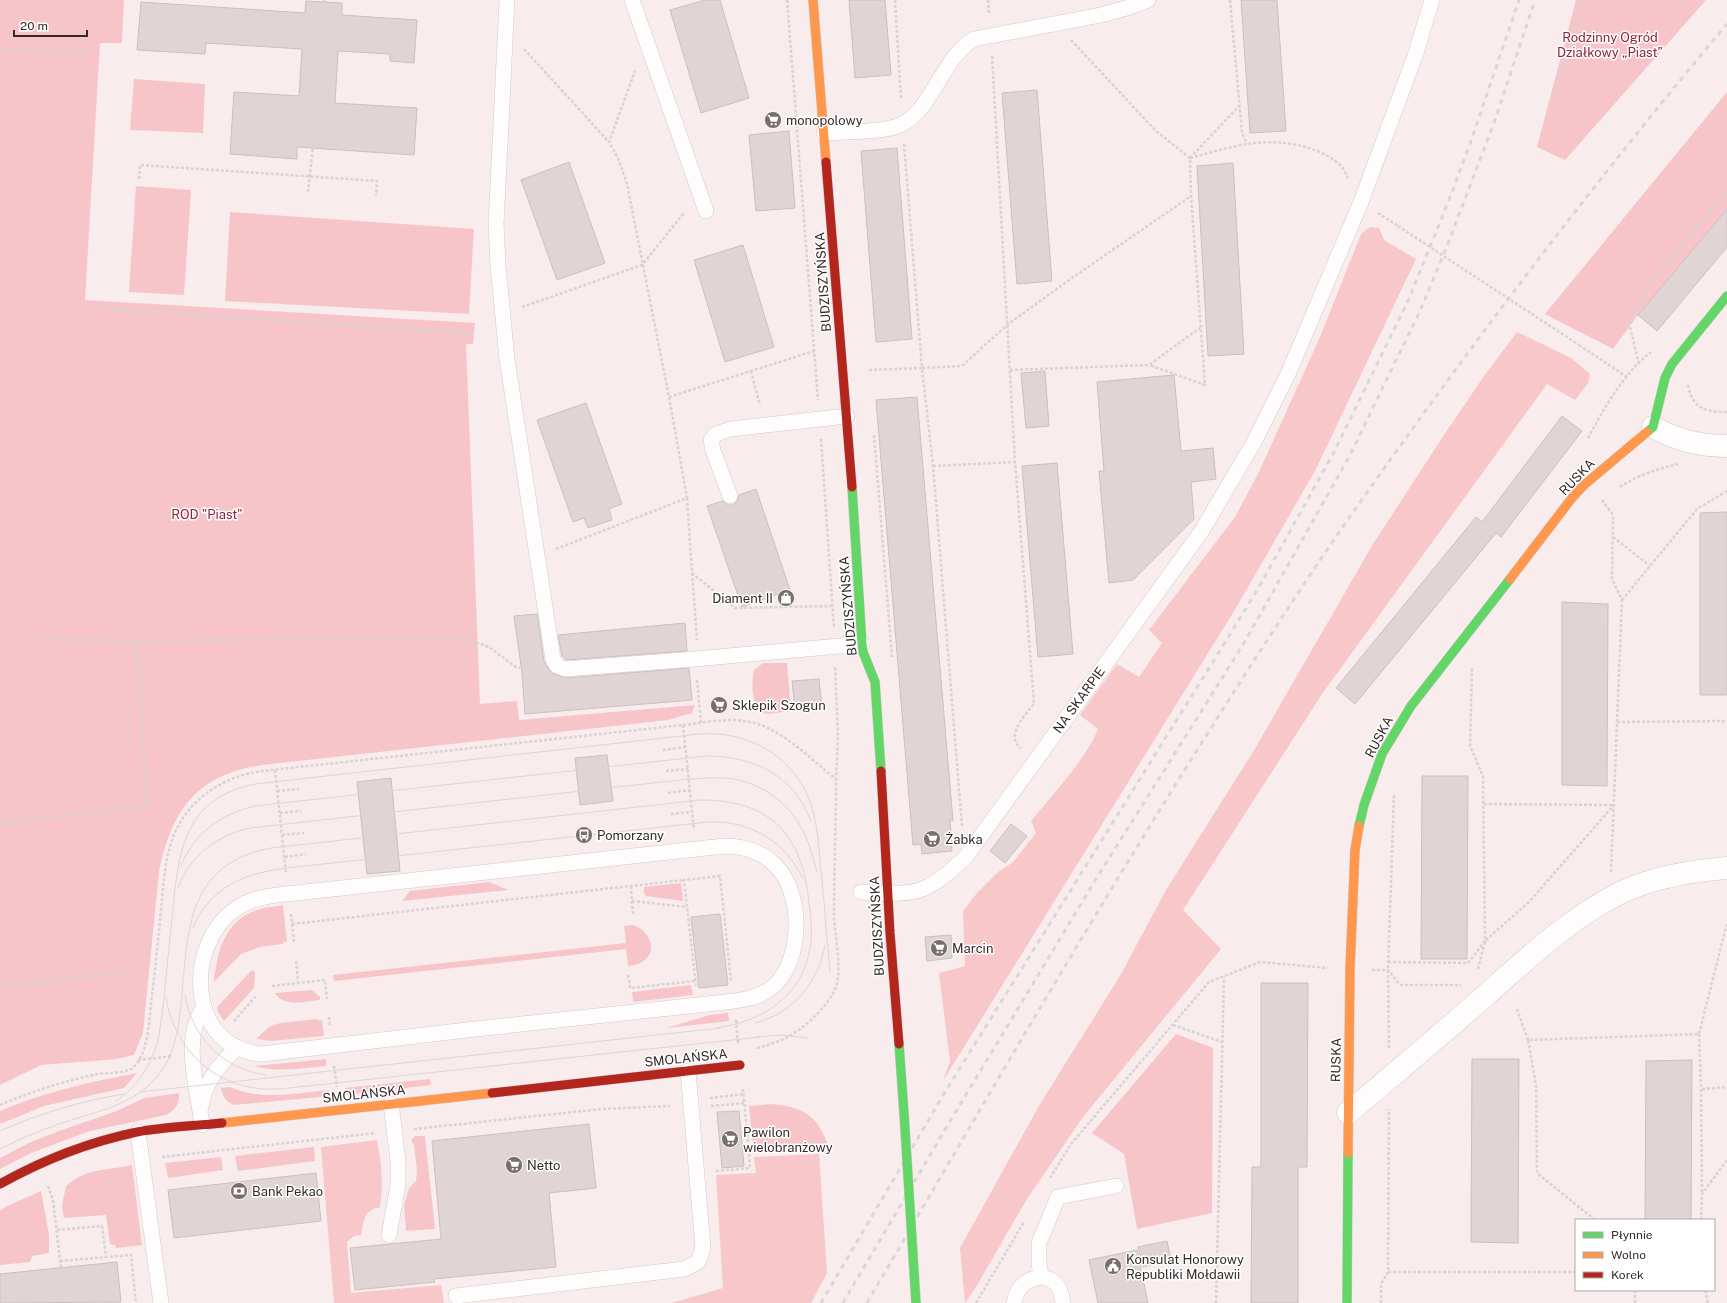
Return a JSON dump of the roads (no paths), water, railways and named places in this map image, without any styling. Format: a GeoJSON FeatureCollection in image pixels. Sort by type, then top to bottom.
{"type":"FeatureCollection","features":[{"type":"Feature","properties":{"kind":"street","name":"BUDZISZYŃSKA"},"geometry":{"type":"LineString","coordinates":[[813,0],[847,416],[862,644],[863,652],[876,682],[890,940],[907,1143],[916,1303]]}},
{"type":"Feature","properties":{"kind":"street"},"geometry":{"type":"LineString","coordinates":[[1727,296],[1672,364],[1665,378],[1653,426],[1670,436],[1694,443],[1727,446]]}},
{"type":"Feature","properties":{"kind":"street","name":"RUSKA"},"geometry":{"type":"LineString","coordinates":[[1347,1303],[1350,970],[1355,850],[1358,828],[1372,779],[1382,754],[1411,706],[1572,498],[1606,465],[1653,426]]}},
{"type":"Feature","properties":{"kind":"street"},"geometry":{"type":"LineString","coordinates":[[1348,1113],[1549,940],[1600,904],[1635,886],[1669,876],[1727,868]]}},
{"type":"Feature","properties":{"kind":"street","name":"SMOLAŃSKA"},"geometry":{"type":"LineString","coordinates":[[0,1184],[26,1169],[91,1143],[201,1118],[392,1104],[740,1065]]}},
{"type":"Feature","properties":{"kind":"lane"},"geometry":{"type":"LineString","coordinates":[[507,0],[496,223],[502,314],[507,359],[553,659],[557,666],[565,669],[862,644]]}},
{"type":"Feature","properties":{"kind":"lane"},"geometry":{"type":"LineString","coordinates":[[632,0],[706,211]]}},
{"type":"Feature","properties":{"kind":"lane"},"geometry":{"type":"LineString","coordinates":[[824,133],[880,129],[896,126],[902,123],[918,112],[963,45],[974,40],[1101,15],[1149,0]]}},
{"type":"Feature","properties":{"kind":"lane","name":"NA SKARPIE"},"geometry":{"type":"LineString","coordinates":[[860,892],[888,893],[913,891],[925,888],[952,870],[965,858],[1201,532],[1253,444],[1288,374],[1361,202],[1415,56],[1432,0]]}},
{"type":"Feature","properties":{"kind":"lane"},"geometry":{"type":"LineString","coordinates":[[730,496],[713,450],[712,440],[716,434],[731,428],[847,416]]}},
{"type":"Feature","properties":{"kind":"lane"},"geometry":{"type":"LineString","coordinates":[[724,846],[743,848],[763,855],[780,870],[790,889],[796,929],[792,959],[782,977],[773,987],[758,996],[747,1000],[272,1053],[252,1053],[237,1047],[216,1031],[204,1007],[200,985],[204,953],[209,939],[221,922],[237,908],[250,901],[267,896],[724,846]]}},
{"type":"Feature","properties":{"kind":"lane"},"geometry":{"type":"LineString","coordinates":[[201,1118],[195,1080],[193,1034],[198,1016],[204,1007]]}},
{"type":"Feature","properties":{"kind":"lane"},"geometry":{"type":"LineString","coordinates":[[201,1118],[205,1089],[211,1077],[237,1047]]}},
{"type":"Feature","properties":{"kind":"lane"},"geometry":{"type":"LineString","coordinates":[[456,1296],[684,1269],[698,1262],[703,1248],[688,1071]]}},
{"type":"Feature","properties":{"kind":"lane"},"geometry":{"type":"LineString","coordinates":[[389,1235],[398,1185],[398,1161],[392,1104]]}},
{"type":"Feature","properties":{"kind":"lane"},"geometry":{"type":"LineString","coordinates":[[138,1132],[161,1303]]}},
{"type":"Feature","properties":{"kind":"lane"},"geometry":{"type":"LineString","coordinates":[[1041,1276],[1039,1263],[1039,1243],[1058,1197],[1116,1186]]}},
{"type":"Feature","properties":{"kind":"lane"},"geometry":{"type":"LineString","coordinates":[[1014,1303],[1019,1289],[1029,1279],[1041,1276],[1052,1280],[1059,1288],[1063,1303]]}},
{"type":"Feature","properties":{"kind":"tram line"},"geometry":{"type":"LineString","coordinates":[[116,1101],[131,1089],[142,1075],[151,1059],[158,1041],[177,875],[181,854],[188,834],[197,817],[211,803],[230,792],[255,784],[699,734],[718,734],[753,742],[769,751],[783,762],[795,775],[805,790],[812,808],[818,844],[830,972]]}},
{"type":"Feature","properties":{"kind":"tram line"},"geometry":{"type":"LineString","coordinates":[[181,866],[186,854],[193,844],[210,826],[243,809],[255,806],[706,756],[740,760],[755,764],[769,771],[794,791],[811,821]]}},
{"type":"Feature","properties":{"kind":"tram line"},"geometry":{"type":"LineString","coordinates":[[178,888],[189,866],[206,849],[227,836],[250,828],[689,779],[714,778],[736,779],[748,782],[759,787],[780,801],[797,820],[803,831],[817,872]]}},
{"type":"Feature","properties":{"kind":"tram line"},"geometry":{"type":"LineString","coordinates":[[0,1149],[27,1136],[109,1108],[135,1096],[156,1078],[167,1062],[177,1034],[186,953],[196,906],[206,886],[221,869],[242,856],[271,848],[700,800],[725,802],[746,806],[764,814],[778,826],[790,840],[799,858],[805,879],[810,908],[811,942],[807,961],[801,977],[791,991],[780,1002],[766,1012],[751,1019],[716,1028]]}},
{"type":"Feature","properties":{"kind":"tram line"},"geometry":{"type":"LineString","coordinates":[[193,927],[201,913],[219,892],[230,884],[243,878],[270,871],[286,868],[708,822],[723,822],[738,825],[752,829],[764,836],[776,844],[786,854],[803,879]]}},
{"type":"Feature","properties":{"kind":"tram line"},"geometry":{"type":"LineString","coordinates":[[756,1023],[782,1012],[793,1004],[802,994],[817,972],[825,945]]}},
{"type":"Feature","properties":{"kind":"tram line"},"geometry":{"type":"LineString","coordinates":[[185,994],[188,1010],[194,1024],[202,1037],[212,1048],[223,1058],[236,1066],[250,1072],[266,1075]]}},
{"type":"Feature","properties":{"kind":"tram line"},"geometry":{"type":"LineString","coordinates":[[166,998],[170,1015],[177,1031],[185,1045],[196,1058],[208,1069],[222,1078],[238,1084],[263,1089],[289,1088],[760,1037]]}},
{"type":"Feature","properties":{"kind":"tram line"},"geometry":{"type":"LineString","coordinates":[[140,1092],[720,1028]]}},
{"type":"Feature","properties":{"kind":"tram line"},"geometry":{"type":"LineString","coordinates":[[755,1037],[782,1035],[807,1038]]}},
{"type":"Feature","properties":{"kind":"tram line"},"geometry":{"type":"LineString","coordinates":[[0,1131],[61,1108],[124,1094]]}},
{"type":"Feature","properties":{"kind":"railway"},"geometry":{"type":"LineString","coordinates":[[821,1303],[945,1092],[1259,587],[1334,452],[1408,301],[1471,141],[1519,0]]}},
{"type":"Feature","properties":{"kind":"railway"},"geometry":{"type":"LineString","coordinates":[[843,1303],[946,1128],[1096,879],[1244,643],[1349,457],[1420,311],[1447,246],[1494,123],[1535,0]]}},
{"type":"Feature","properties":{"kind":"railway"},"geometry":{"type":"LineString","coordinates":[[867,1303],[1081,939],[1248,670],[1322,557],[1406,438],[1510,297],[1580,205],[1727,24]]}},
{"type":"Feature","properties":{"kind":"place","name":"monopolowy"},"geometry":{"type":"Point","coordinates":[773,120]}},
{"type":"Feature","properties":{"kind":"place","name":"Diament II"},"geometry":{"type":"Point","coordinates":[786,598]}},
{"type":"Feature","properties":{"kind":"place","name":"Sklepik Szogun"},"geometry":{"type":"Point","coordinates":[719,705]}},
{"type":"Feature","properties":{"kind":"place","name":"Pomorzany"},"geometry":{"type":"Point","coordinates":[584,835]}},
{"type":"Feature","properties":{"kind":"place","name":"Żabka"},"geometry":{"type":"Point","coordinates":[932,839]}},
{"type":"Feature","properties":{"kind":"place","name":"Marcin"},"geometry":{"type":"Point","coordinates":[939,948]}},
{"type":"Feature","properties":{"kind":"place","name":"Pawilon wielobranżowy"},"geometry":{"type":"Point","coordinates":[730,1139]}},
{"type":"Feature","properties":{"kind":"place","name":"Netto"},"geometry":{"type":"Point","coordinates":[514,1165]}},
{"type":"Feature","properties":{"kind":"place","name":"Bank Pekao"},"geometry":{"type":"Point","coordinates":[239,1191]}},
{"type":"Feature","properties":{"kind":"place","name":"Konsulat Honorowy Republiki Mołdawii"},"geometry":{"type":"Point","coordinates":[1113,1266]}},
{"type":"Feature","properties":{"kind":"park label","name":"Rodzinny Ogród Działkowy „Piast”"},"geometry":{"type":"Point","coordinates":[1610,44]}},
{"type":"Feature","properties":{"kind":"park label","name":"ROD \"Piast\""},"geometry":{"type":"Point","coordinates":[207,514]}}]}
